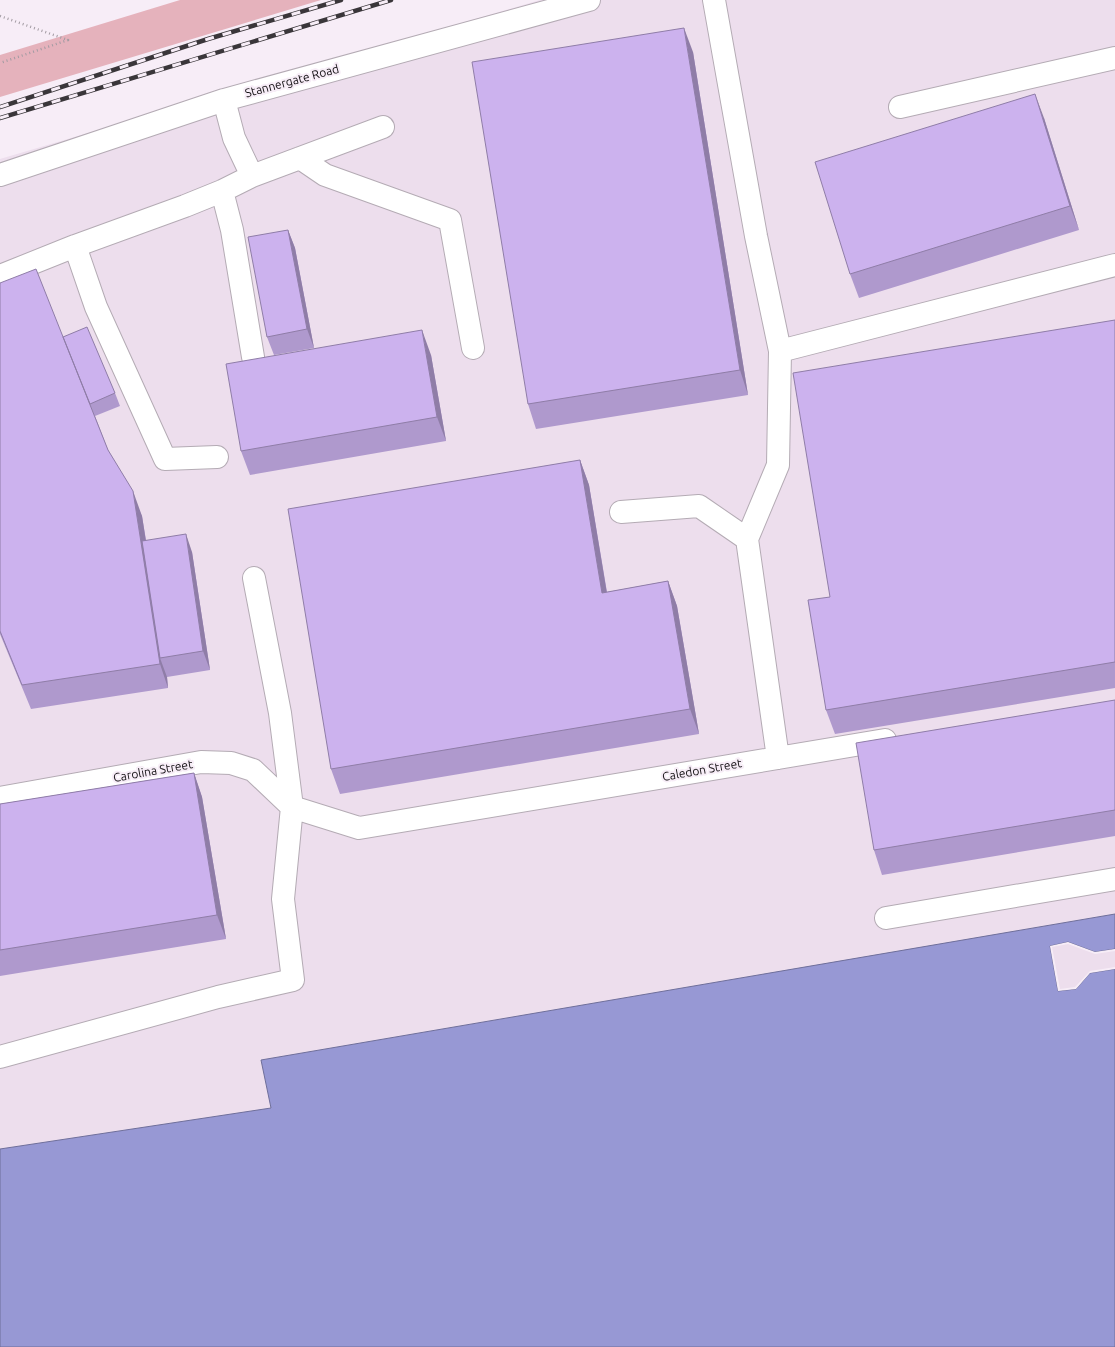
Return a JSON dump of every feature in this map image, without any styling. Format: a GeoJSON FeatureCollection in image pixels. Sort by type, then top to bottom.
{"type":"FeatureCollection","features":[{"type":"Feature","properties":{"kind":"street","name":"Stannergate Road"},"geometry":{"type":"LineString","coordinates":[[0,174],[224,100],[589,0]]}},
{"type":"Feature","properties":{"kind":"street"},"geometry":{"type":"LineString","coordinates":[[714,0],[756,236],[780,351],[778,465],[747,539],[778,758]]}},
{"type":"Feature","properties":{"kind":"street"},"geometry":{"type":"LineString","coordinates":[[900,107],[1115,58]]}},
{"type":"Feature","properties":{"kind":"street"},"geometry":{"type":"LineString","coordinates":[[224,100],[234,138],[252,176]]}},
{"type":"Feature","properties":{"kind":"street"},"geometry":{"type":"LineString","coordinates":[[0,276],[222,191],[252,176],[383,128]]}},
{"type":"Feature","properties":{"kind":"street"},"geometry":{"type":"LineString","coordinates":[[300,158],[325,175],[450,220],[473,348]]}},
{"type":"Feature","properties":{"kind":"street"},"geometry":{"type":"LineString","coordinates":[[222,191],[232,230],[253,357]]}},
{"type":"Feature","properties":{"kind":"street"},"geometry":{"type":"LineString","coordinates":[[75,246],[96,307],[165,459],[217,457]]}},
{"type":"Feature","properties":{"kind":"street"},"geometry":{"type":"LineString","coordinates":[[780,351],[1115,266]]}},
{"type":"Feature","properties":{"kind":"street"},"geometry":{"type":"LineString","coordinates":[[621,512],[700,506],[747,539]]}},
{"type":"Feature","properties":{"kind":"street"},"geometry":{"type":"LineString","coordinates":[[0,1056],[218,997],[293,980],[283,898],[292,807],[280,713],[254,578]]}},
{"type":"Feature","properties":{"kind":"street","name":"Caledon Street"},"geometry":{"type":"LineString","coordinates":[[292,807],[359,828],[903,737]]}},
{"type":"Feature","properties":{"kind":"street","name":"Carolina Street"},"geometry":{"type":"LineString","coordinates":[[0,798],[201,762],[231,764],[252,770],[292,807]]}},
{"type":"Feature","properties":{"kind":"street"},"geometry":{"type":"LineString","coordinates":[[886,918],[1115,879]]}},
{"type":"Feature","properties":{"kind":"path"},"geometry":{"type":"LineString","coordinates":[[0,16],[68,40],[0,64]]}},
{"type":"Feature","properties":{"kind":"shaded area"},"geometry":{"type":"Polygon","coordinates":[[[180,0],[321,0],[0,97],[0,55],[180,0]]]}},
{"type":"Feature","properties":{"kind":"shaded area"},"geometry":{"type":"Polygon","coordinates":[[[540,0],[1115,0],[1115,914],[262,1060],[271,1108],[0,1149],[0,159],[540,0]]]}},
{"type":"Feature","properties":{"kind":"shaded area"},"geometry":{"type":"Polygon","coordinates":[[[1068,942],[1095,952],[1115,949],[1115,969],[1090,973],[1076,989],[1058,991],[1050,946],[1068,942]]]}},
{"type":"Feature","properties":{"kind":"water"},"geometry":{"type":"Polygon","coordinates":[[[1115,914],[1115,949],[1095,952],[1068,942],[1050,946],[1058,991],[1076,989],[1090,973],[1115,969],[1115,1347],[0,1347],[0,1149],[271,1108],[261,1060],[1115,914]]]}},
{"type":"Feature","properties":{"kind":"pier"},"geometry":{"type":"Polygon","coordinates":[[[1068,942],[1095,952],[1115,949],[1115,951],[1095,954],[1068,944],[1052,947],[1060,989],[1075,987],[1090,971],[1115,967],[1115,969],[1090,973],[1076,989],[1058,991],[1050,946],[1068,942]]]}},
{"type":"Feature","properties":{"kind":"building"},"geometry":{"type":"Polygon","coordinates":[[[684,28],[740,370],[528,404],[472,62],[684,28]]]}},
{"type":"Feature","properties":{"kind":"building"},"geometry":{"type":"Polygon","coordinates":[[[1035,94],[1070,206],[850,274],[815,162],[1035,94]]]}},
{"type":"Feature","properties":{"kind":"building"},"geometry":{"type":"Polygon","coordinates":[[[288,230],[307,329],[267,337],[248,237],[288,230]]]}},
{"type":"Feature","properties":{"kind":"building"},"geometry":{"type":"Polygon","coordinates":[[[36,269],[108,450],[133,491],[160,664],[22,685],[0,631],[0,283],[36,269]]]}},
{"type":"Feature","properties":{"kind":"building"},"geometry":{"type":"Polygon","coordinates":[[[1115,320],[1115,662],[826,710],[808,600],[830,597],[793,373],[1115,320]]]}},
{"type":"Feature","properties":{"kind":"building"},"geometry":{"type":"Polygon","coordinates":[[[87,327],[115,393],[90,404],[63,337],[87,327]]]}},
{"type":"Feature","properties":{"kind":"building"},"geometry":{"type":"Polygon","coordinates":[[[422,330],[437,417],[241,451],[226,364],[422,330]]]}},
{"type":"Feature","properties":{"kind":"building"},"geometry":{"type":"Polygon","coordinates":[[[580,460],[602,593],[668,581],[690,709],[331,769],[288,509],[580,460]]]}},
{"type":"Feature","properties":{"kind":"building"},"geometry":{"type":"Polygon","coordinates":[[[186,534],[203,651],[160,658],[142,541],[186,534]]]}},
{"type":"Feature","properties":{"kind":"building"},"geometry":{"type":"Polygon","coordinates":[[[1115,700],[1115,810],[874,850],[856,743],[1115,700]]]}},
{"type":"Feature","properties":{"kind":"building"},"geometry":{"type":"Polygon","coordinates":[[[194,773],[217,915],[0,950],[0,804],[194,773]]]}},
{"type":"Feature","properties":{"kind":"railway"},"geometry":{"type":"LineString","coordinates":[[0,107],[208,39],[341,0]]}},
{"type":"Feature","properties":{"kind":"railway"},"geometry":{"type":"LineString","coordinates":[[0,118],[391,0]]}}]}
